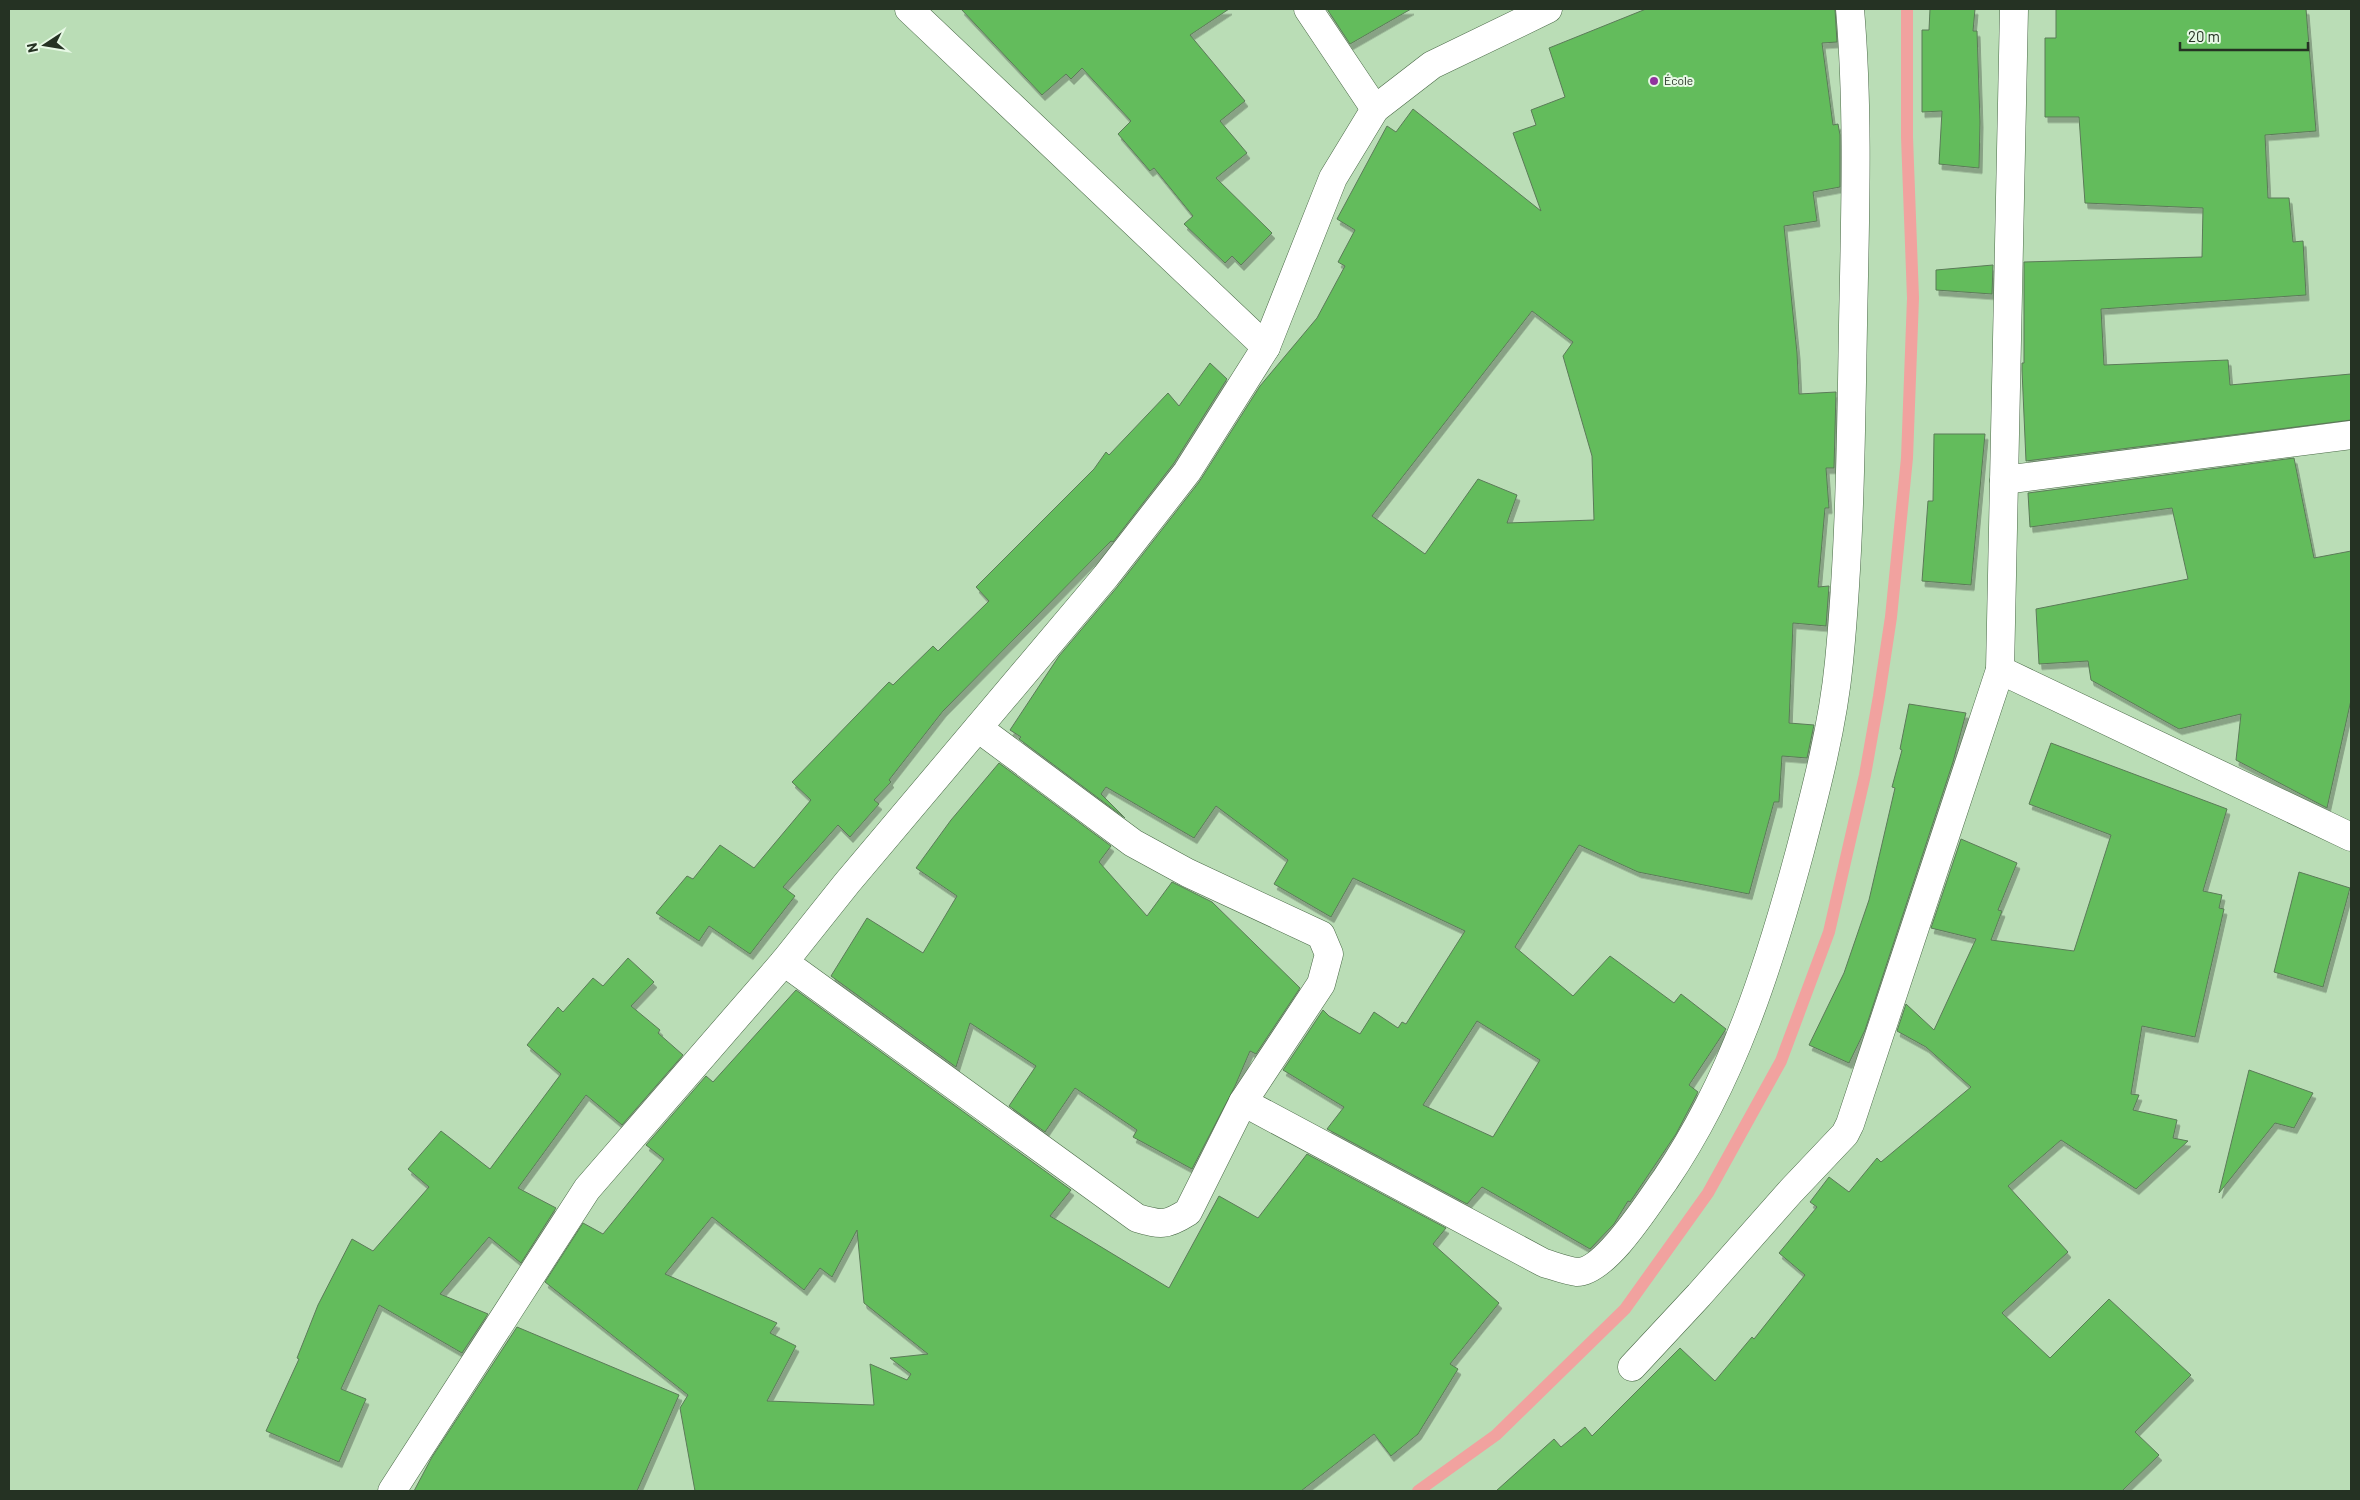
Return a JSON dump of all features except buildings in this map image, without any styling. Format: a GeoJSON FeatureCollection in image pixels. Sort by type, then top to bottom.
{"type":"FeatureCollection","features":[{"type":"Feature","properties":{"kind":"street"},"geometry":{"type":"LineString","coordinates":[[909,9],[1266,347]]}},
{"type":"Feature","properties":{"kind":"street"},"geometry":{"type":"LineString","coordinates":[[1308,9],[1375,109]]}},
{"type":"Feature","properties":{"kind":"street"},"geometry":{"type":"LineString","coordinates":[[392,1491],[587,1189],[784,962],[846,883],[1106,576],[1187,472],[1266,347],[1334,178],[1375,109],[1432,65],[1548,9]]}},
{"type":"Feature","properties":{"kind":"street"},"geometry":{"type":"LineString","coordinates":[[1243,1102],[1544,1263],[1579,1272],[1599,1265],[1640,1216],[1691,1142],[1738,1047],[1784,912],[1818,785],[1839,664],[1850,488],[1854,244],[1854,61],[1850,9]]}},
{"type":"Feature","properties":{"kind":"street"},"geometry":{"type":"LineString","coordinates":[[1632,1367],[1791,1191],[1837,1144],[1848,1129],[2000,670],[2014,9]]}},
{"type":"Feature","properties":{"kind":"street"},"geometry":{"type":"LineString","coordinates":[[2004,480],[2351,435]]}},
{"type":"Feature","properties":{"kind":"street"},"geometry":{"type":"LineString","coordinates":[[2000,670],[2351,837]]}},
{"type":"Feature","properties":{"kind":"street"},"geometry":{"type":"LineString","coordinates":[[784,962],[1136,1218],[1160,1225],[1173,1221],[1188,1212],[1243,1102],[1321,984],[1329,954],[1321,934],[1188,873],[1133,843],[978,728]]}},
{"type":"Feature","properties":{"kind":"waterway"},"geometry":{"type":"LineString","coordinates":[[1418,1491],[1496,1435],[1625,1309],[1708,1193],[1781,1061],[1829,932],[1865,775],[1879,696],[1891,617],[1907,458],[1913,298],[1907,137],[1907,9]]}},
{"type":"Feature","properties":{"kind":"place","name":"École"},"geometry":{"type":"Point","coordinates":[1654,81]}}]}
